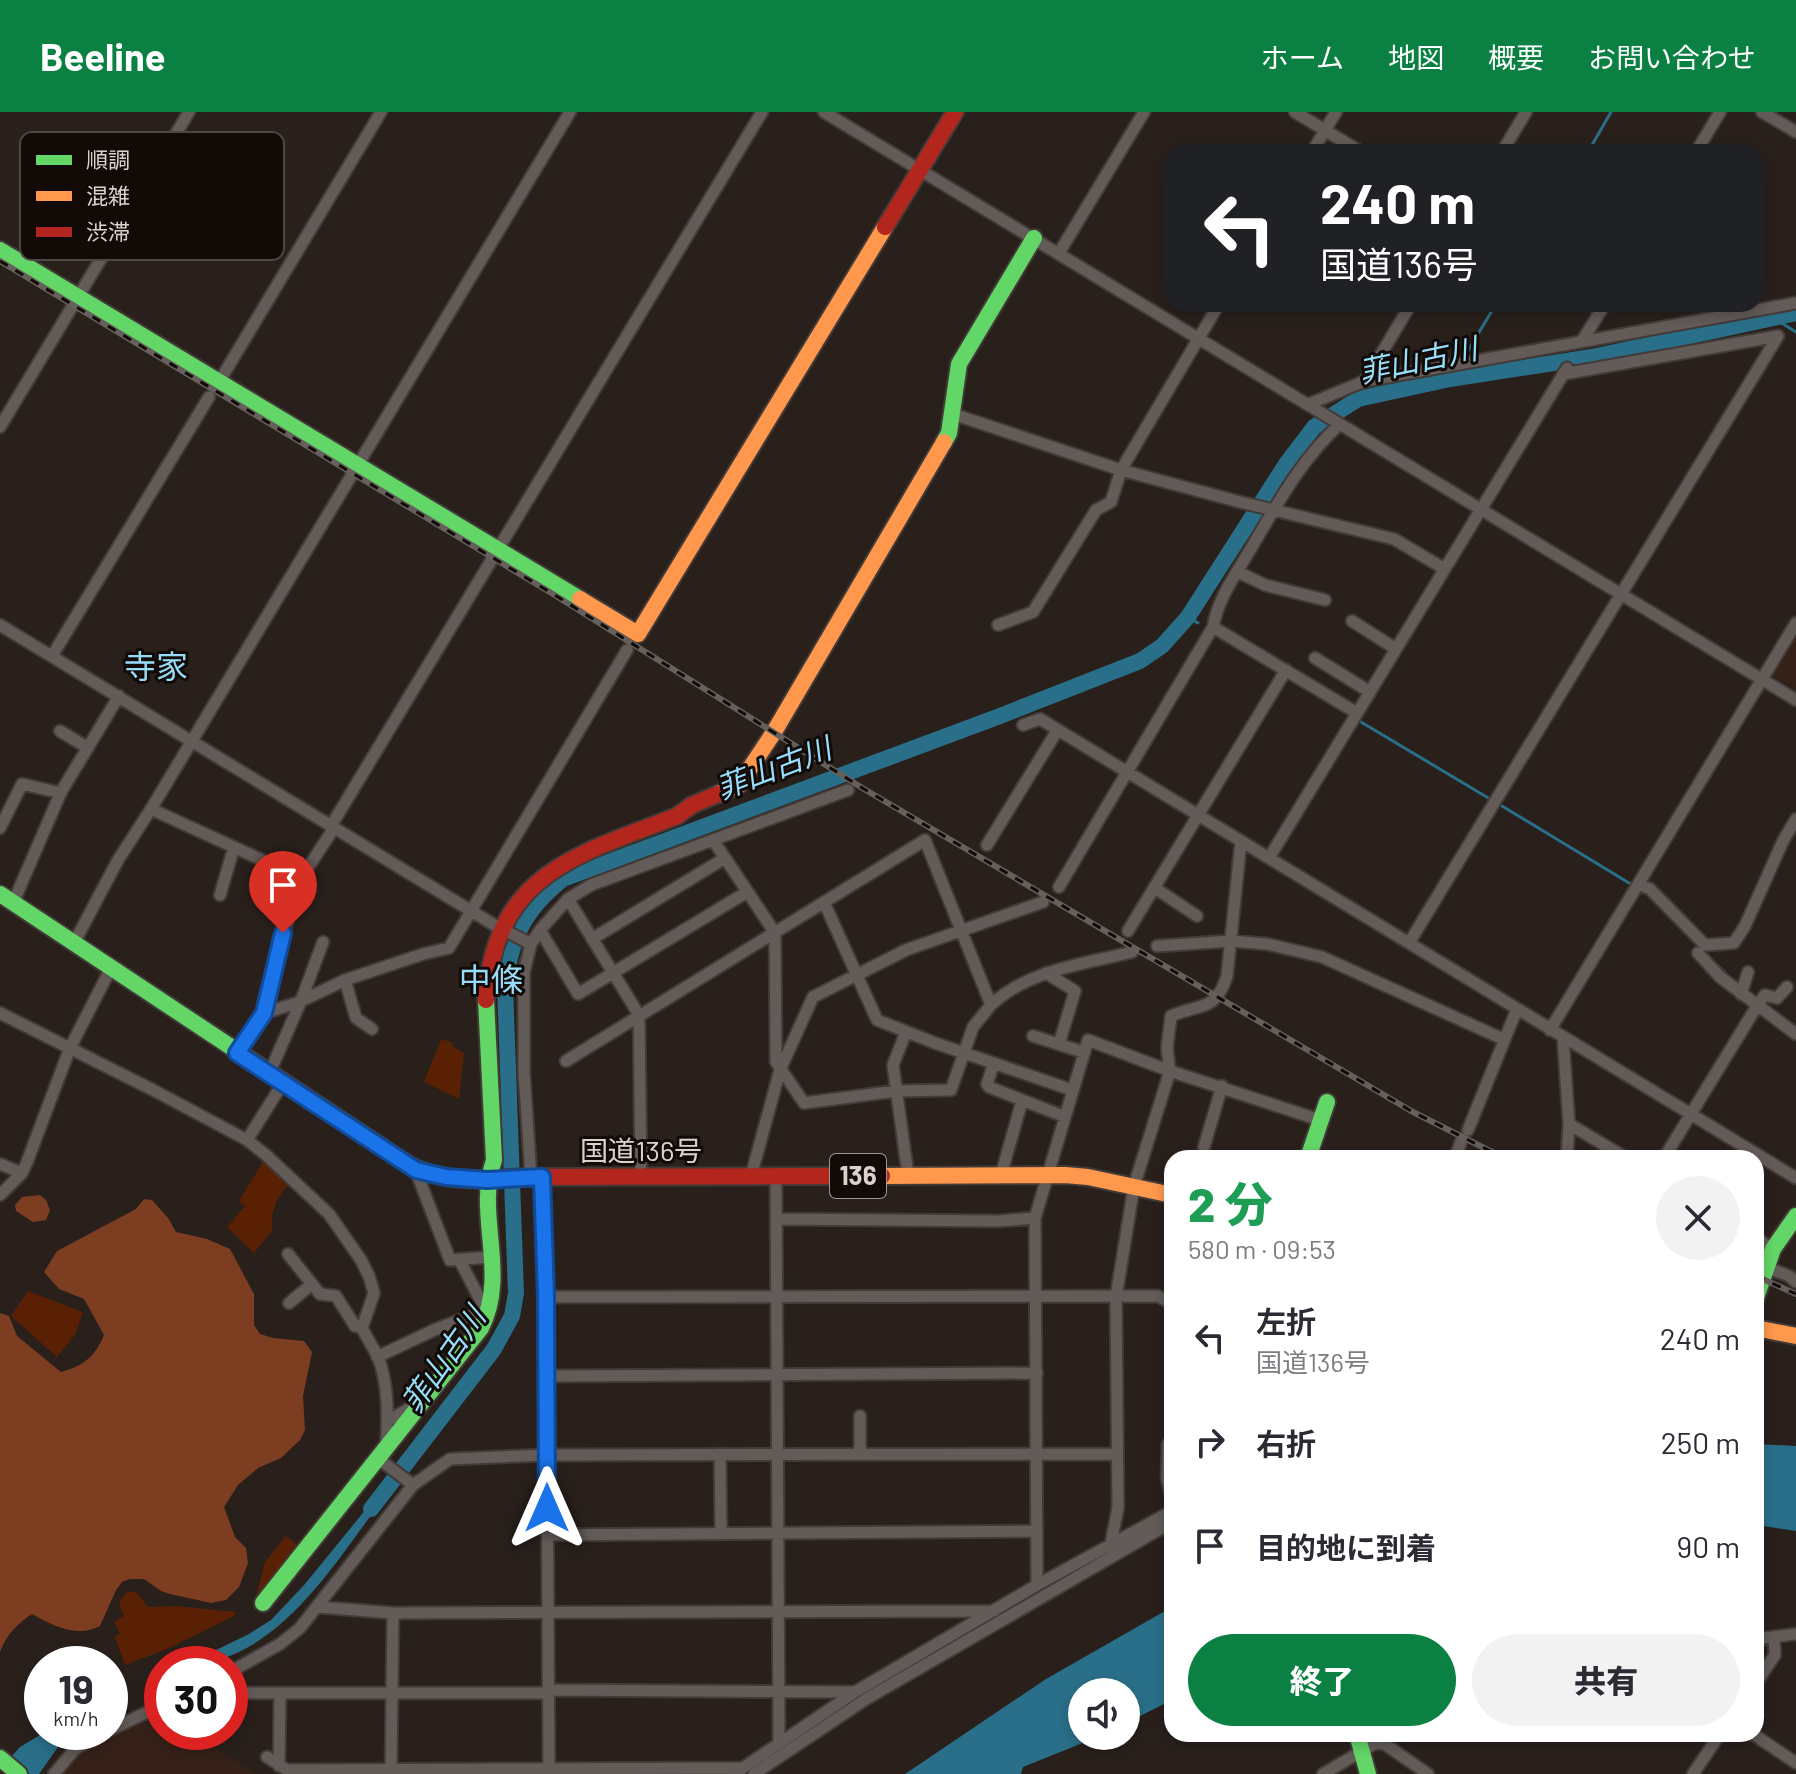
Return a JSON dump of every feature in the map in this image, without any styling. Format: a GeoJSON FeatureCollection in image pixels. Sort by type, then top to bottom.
{"type":"FeatureCollection","features":[{"type":"Feature","properties":{"kind":"main road"},"geometry":{"type":"LineString","coordinates":[[0,250],[638,634],[955,112]]}},
{"type":"Feature","properties":{"kind":"main road"},"geometry":{"type":"LineString","coordinates":[[263,1603],[383,1457],[481,1328],[488,1309],[494,1165],[486,1001],[488,974],[502,929],[531,886],[573,857],[677,816],[692,805],[739,785],[774,732],[949,433],[959,364],[1034,238]]}},
{"type":"Feature","properties":{"kind":"main road","name":"国道136号"},"geometry":{"type":"LineString","coordinates":[[6,898],[416,1170],[446,1177],[492,1179],[1046,1175],[1088,1177],[1164,1193]]}},
{"type":"Feature","properties":{"kind":"main road"},"geometry":{"type":"LineString","coordinates":[[1311,1150],[1327,1102]]}},
{"type":"Feature","properties":{"kind":"main road"},"geometry":{"type":"LineString","coordinates":[[1764,1273],[1773,1249],[1796,1216]]}},
{"type":"Feature","properties":{"kind":"main road"},"geometry":{"type":"LineString","coordinates":[[1764,1330],[1796,1336]]}},
{"type":"Feature","properties":{"kind":"main road"},"geometry":{"type":"LineString","coordinates":[[1366,1742],[1368,1774]]}},
{"type":"Feature","properties":{"kind":"main road"},"geometry":{"type":"LineString","coordinates":[[1,1759],[19,1774]]}},
{"type":"Feature","properties":{"kind":"street"},"geometry":{"type":"LineString","coordinates":[[177,132],[189,112]]}},
{"type":"Feature","properties":{"kind":"street"},"geometry":{"type":"LineString","coordinates":[[219,382],[381,112]]}},
{"type":"Feature","properties":{"kind":"street"},"geometry":{"type":"LineString","coordinates":[[74,943],[118,860],[570,112]]}},
{"type":"Feature","properties":{"kind":"street"},"geometry":{"type":"LineString","coordinates":[[237,1053],[264,1013],[296,886],[762,112]]}},
{"type":"Feature","properties":{"kind":"street"},"geometry":{"type":"LineString","coordinates":[[824,112],[1796,700]]}},
{"type":"Feature","properties":{"kind":"street"},"geometry":{"type":"LineString","coordinates":[[1059,253],[1144,112]]}},
{"type":"Feature","properties":{"kind":"street"},"geometry":{"type":"LineString","coordinates":[[1295,112],[1348,144]]}},
{"type":"Feature","properties":{"kind":"street"},"geometry":{"type":"LineString","coordinates":[[1317,144],[1336,112]]}},
{"type":"Feature","properties":{"kind":"street"},"geometry":{"type":"LineString","coordinates":[[1507,144],[1526,112]]}},
{"type":"Feature","properties":{"kind":"street"},"geometry":{"type":"LineString","coordinates":[[1701,144],[1720,112]]}},
{"type":"Feature","properties":{"kind":"street"},"geometry":{"type":"LineString","coordinates":[[1762,112],[1779,116],[1796,132]]}},
{"type":"Feature","properties":{"kind":"street"},"geometry":{"type":"LineString","coordinates":[[0,427],[101,260]]}},
{"type":"Feature","properties":{"kind":"street"},"geometry":{"type":"LineString","coordinates":[[1764,309],[1796,303]]}},
{"type":"Feature","properties":{"kind":"street"},"geometry":{"type":"LineString","coordinates":[[998,625],[1033,612],[1096,510],[1111,502],[1121,470],[1214,312]]}},
{"type":"Feature","properties":{"kind":"street"},"geometry":{"type":"LineString","coordinates":[[1365,381],[1406,312]]}},
{"type":"Feature","properties":{"kind":"street"},"geometry":{"type":"LineString","coordinates":[[1582,341],[1600,312]]}},
{"type":"Feature","properties":{"kind":"street"},"geometry":{"type":"LineString","coordinates":[[1311,406],[1365,381],[1745,312]]}},
{"type":"Feature","properties":{"kind":"street"},"geometry":{"type":"LineString","coordinates":[[1269,858],[1565,371],[1778,336],[1409,943]]}},
{"type":"Feature","properties":{"kind":"street"},"geometry":{"type":"LineString","coordinates":[[52,656],[209,397]]}},
{"type":"Feature","properties":{"kind":"street"},"geometry":{"type":"LineString","coordinates":[[953,414],[1121,470],[1394,539],[1443,568]]}},
{"type":"Feature","properties":{"kind":"street"},"geometry":{"type":"LineString","coordinates":[[1059,887],[1213,627],[1217,605],[1272,508],[1310,454],[1338,423]]}},
{"type":"Feature","properties":{"kind":"street"},"geometry":{"type":"LineString","coordinates":[[1238,572],[1265,585],[1325,600]]}},
{"type":"Feature","properties":{"kind":"street"},"geometry":{"type":"LineString","coordinates":[[1352,621],[1396,649]]}},
{"type":"Feature","properties":{"kind":"street"},"geometry":{"type":"LineString","coordinates":[[1550,1030],[1796,623]]}},
{"type":"Feature","properties":{"kind":"street"},"geometry":{"type":"LineString","coordinates":[[0,625],[332,827],[530,943]]}},
{"type":"Feature","properties":{"kind":"street"},"geometry":{"type":"LineString","coordinates":[[1213,627],[1357,713]]}},
{"type":"Feature","properties":{"kind":"street"},"geometry":{"type":"LineString","coordinates":[[264,1013],[301,1001],[345,980],[449,948],[627,650]]}},
{"type":"Feature","properties":{"kind":"street"},"geometry":{"type":"LineString","coordinates":[[1315,658],[1370,692]]}},
{"type":"Feature","properties":{"kind":"street"},"geometry":{"type":"LineString","coordinates":[[1128,931],[1286,670]]}},
{"type":"Feature","properties":{"kind":"street"},"geometry":{"type":"LineString","coordinates":[[6,898],[61,793],[119,696]]}},
{"type":"Feature","properties":{"kind":"street"},"geometry":{"type":"LineString","coordinates":[[1023,725],[1040,719],[1750,1150]]}},
{"type":"Feature","properties":{"kind":"street"},"geometry":{"type":"LineString","coordinates":[[60,731],[88,748]]}},
{"type":"Feature","properties":{"kind":"street"},"geometry":{"type":"LineString","coordinates":[[987,845],[1057,731]]}},
{"type":"Feature","properties":{"kind":"street"},"geometry":{"type":"LineString","coordinates":[[0,828],[22,784],[61,793]]}},
{"type":"Feature","properties":{"kind":"street"},"geometry":{"type":"LineString","coordinates":[[549,1771],[546,1297],[532,1177],[522,988],[530,943],[568,899],[591,885],[848,790]]}},
{"type":"Feature","properties":{"kind":"street"},"geometry":{"type":"LineString","coordinates":[[151,809],[301,878]]}},
{"type":"Feature","properties":{"kind":"street"},"geometry":{"type":"LineString","coordinates":[[1637,886],[1650,889],[1705,945],[1734,943],[1796,819]]}},
{"type":"Feature","properties":{"kind":"street"},"geometry":{"type":"LineString","coordinates":[[713,840],[775,933],[776,1062],[806,1105],[896,1091],[951,1090],[975,1021],[1011,989],[1046,973],[1132,952]]}},
{"type":"Feature","properties":{"kind":"street"},"geometry":{"type":"LineString","coordinates":[[566,1061],[925,840],[991,1005]]}},
{"type":"Feature","properties":{"kind":"street"},"geometry":{"type":"LineString","coordinates":[[1111,1543],[1118,1508],[1116,1297],[1134,1186],[1170,1071],[1167,1048],[1171,1016],[1211,1005],[1227,976],[1241,841]]}},
{"type":"Feature","properties":{"kind":"street"},"geometry":{"type":"LineString","coordinates":[[220,895],[234,847]]}},
{"type":"Feature","properties":{"kind":"street"},"geometry":{"type":"LineString","coordinates":[[592,939],[725,858]]}},
{"type":"Feature","properties":{"kind":"street"},"geometry":{"type":"LineString","coordinates":[[1155,888],[1197,916]]}},
{"type":"Feature","properties":{"kind":"street"},"geometry":{"type":"LineString","coordinates":[[540,930],[578,994],[747,892]]}},
{"type":"Feature","properties":{"kind":"street"},"geometry":{"type":"LineString","coordinates":[[568,899],[639,1015],[641,1178]]}},
{"type":"Feature","properties":{"kind":"street"},"geometry":{"type":"LineString","coordinates":[[824,902],[877,1020],[1072,1090]]}},
{"type":"Feature","properties":{"kind":"street"},"geometry":{"type":"LineString","coordinates":[[751,1176],[780,1070],[813,997],[906,950],[1043,902]]}},
{"type":"Feature","properties":{"kind":"street"},"geometry":{"type":"LineString","coordinates":[[1157,946],[1231,941],[1267,944],[1322,957],[1503,1039]]}},
{"type":"Feature","properties":{"kind":"street"},"geometry":{"type":"LineString","coordinates":[[247,1140],[276,1078],[323,942]]}},
{"type":"Feature","properties":{"kind":"street"},"geometry":{"type":"LineString","coordinates":[[1698,953],[1720,977],[1742,990],[1796,1034]]}},
{"type":"Feature","properties":{"kind":"street"},"geometry":{"type":"LineString","coordinates":[[0,1195],[22,1173],[70,1048],[111,968]]}},
{"type":"Feature","properties":{"kind":"street"},"geometry":{"type":"LineString","coordinates":[[1742,990],[1748,972]]}},
{"type":"Feature","properties":{"kind":"street"},"geometry":{"type":"LineString","coordinates":[[1046,973],[1075,993],[1059,1044]]}},
{"type":"Feature","properties":{"kind":"street"},"geometry":{"type":"LineString","coordinates":[[345,980],[356,1018],[372,1029]]}},
{"type":"Feature","properties":{"kind":"street"},"geometry":{"type":"LineString","coordinates":[[1669,1150],[1759,1003],[1765,995],[1777,998],[1787,987]]}},
{"type":"Feature","properties":{"kind":"street"},"geometry":{"type":"LineString","coordinates":[[1468,1130],[1517,1009]]}},
{"type":"Feature","properties":{"kind":"street"},"geometry":{"type":"LineString","coordinates":[[0,1013],[247,1140],[329,1214],[361,1260],[374,1293],[362,1327],[384,1377],[388,1421],[383,1457],[413,1485]]}},
{"type":"Feature","properties":{"kind":"street"},"geometry":{"type":"LineString","coordinates":[[906,1032],[894,1061],[908,1175]]}},
{"type":"Feature","properties":{"kind":"street"},"geometry":{"type":"LineString","coordinates":[[1033,1036],[1083,1052]]}},
{"type":"Feature","properties":{"kind":"street"},"geometry":{"type":"LineString","coordinates":[[1563,1037],[1569,1124],[1567,1150]]}},
{"type":"Feature","properties":{"kind":"street"},"geometry":{"type":"LineString","coordinates":[[1037,1585],[1035,1218],[1088,1040],[1170,1071],[1320,1120]]}},
{"type":"Feature","properties":{"kind":"street"},"geometry":{"type":"LineString","coordinates":[[994,1063],[988,1087],[1063,1116]]}},
{"type":"Feature","properties":{"kind":"street"},"geometry":{"type":"LineString","coordinates":[[1204,1147],[1222,1086]]}},
{"type":"Feature","properties":{"kind":"street"},"geometry":{"type":"LineString","coordinates":[[1001,1175],[1022,1101]]}},
{"type":"Feature","properties":{"kind":"street"},"geometry":{"type":"LineString","coordinates":[[1569,1124],[1613,1150]]}},
{"type":"Feature","properties":{"kind":"street"},"geometry":{"type":"LineString","coordinates":[[1458,1150],[1461,1142]]}},
{"type":"Feature","properties":{"kind":"street"},"geometry":{"type":"LineString","coordinates":[[1764,1158],[1796,1178]]}},
{"type":"Feature","properties":{"kind":"street"},"geometry":{"type":"LineString","coordinates":[[0,1164],[22,1173]]}},
{"type":"Feature","properties":{"kind":"street"},"geometry":{"type":"LineString","coordinates":[[416,1170],[450,1260],[491,1257]]}},
{"type":"Feature","properties":{"kind":"street"},"geometry":{"type":"LineString","coordinates":[[776,1177],[779,1741]]}},
{"type":"Feature","properties":{"kind":"street"},"geometry":{"type":"LineString","coordinates":[[778,1219],[998,1221],[1035,1218]]}},
{"type":"Feature","properties":{"kind":"street"},"geometry":{"type":"LineString","coordinates":[[1764,1243],[1773,1249]]}},
{"type":"Feature","properties":{"kind":"street"},"geometry":{"type":"LineString","coordinates":[[288,1254],[322,1296],[336,1296],[355,1326],[362,1327]]}},
{"type":"Feature","properties":{"kind":"street"},"geometry":{"type":"LineString","coordinates":[[377,1357],[488,1309],[459,1259]]}},
{"type":"Feature","properties":{"kind":"street"},"geometry":{"type":"LineString","coordinates":[[1766,1267],[1796,1282]]}},
{"type":"Feature","properties":{"kind":"street"},"geometry":{"type":"LineString","coordinates":[[289,1303],[312,1284]]}},
{"type":"Feature","properties":{"kind":"street"},"geometry":{"type":"LineString","coordinates":[[546,1297],[1158,1296],[1164,1299]]}},
{"type":"Feature","properties":{"kind":"street"},"geometry":{"type":"LineString","coordinates":[[547,1376],[1037,1373]]}},
{"type":"Feature","properties":{"kind":"street"},"geometry":{"type":"LineString","coordinates":[[388,1421],[425,1400]]}},
{"type":"Feature","properties":{"kind":"street"},"geometry":{"type":"LineString","coordinates":[[860,1416],[860,1454]]}},
{"type":"Feature","properties":{"kind":"street"},"geometry":{"type":"LineString","coordinates":[[720,1454],[721,1533]]}},
{"type":"Feature","properties":{"kind":"street"},"geometry":{"type":"LineString","coordinates":[[248,1662],[280,1644],[319,1607],[413,1485],[450,1459],[547,1455],[1117,1454]]}},
{"type":"Feature","properties":{"kind":"street"},"geometry":{"type":"LineString","coordinates":[[267,1757],[279,1766],[292,1770],[738,1771],[855,1692],[1037,1585],[1164,1515]]}},
{"type":"Feature","properties":{"kind":"street"},"geometry":{"type":"LineString","coordinates":[[754,1774],[866,1699],[1164,1527]]}},
{"type":"Feature","properties":{"kind":"street"},"geometry":{"type":"LineString","coordinates":[[547,1535],[1037,1531]]}},
{"type":"Feature","properties":{"kind":"street"},"geometry":{"type":"LineString","coordinates":[[319,1607],[393,1613],[994,1611]]}},
{"type":"Feature","properties":{"kind":"street"},"geometry":{"type":"LineString","coordinates":[[391,1768],[393,1613]]}},
{"type":"Feature","properties":{"kind":"street"},"geometry":{"type":"LineString","coordinates":[[1764,1638],[1796,1634]]}},
{"type":"Feature","properties":{"kind":"street"},"geometry":{"type":"LineString","coordinates":[[1764,1671],[1775,1655],[1774,1637]]}},
{"type":"Feature","properties":{"kind":"street"},"geometry":{"type":"LineString","coordinates":[[248,1693],[855,1692]]}},
{"type":"Feature","properties":{"kind":"street"},"geometry":{"type":"LineString","coordinates":[[279,1766],[280,1693]]}},
{"type":"Feature","properties":{"kind":"street"},"geometry":{"type":"LineString","coordinates":[[1764,1741],[1796,1763]]}},
{"type":"Feature","properties":{"kind":"street"},"geometry":{"type":"LineString","coordinates":[[1323,1774],[1366,1742],[1386,1745],[1428,1774]]}},
{"type":"Feature","properties":{"kind":"street"},"geometry":{"type":"LineString","coordinates":[[1693,1774],[1715,1742]]}},
{"type":"Feature","properties":{"kind":"street"},"geometry":{"type":"LineString","coordinates":[[54,1774],[74,1750]]}},
{"type":"Feature","properties":{"kind":"shaded area"},"geometry":{"type":"Polygon","coordinates":[[[1796,628],[1796,689],[1773,675],[1771,670],[1796,628]]]}},
{"type":"Feature","properties":{"kind":"shaded area"},"geometry":{"type":"Polygon","coordinates":[[[441,1039],[453,1043],[452,1046],[464,1053],[459,1099],[424,1082],[441,1039]]]}},
{"type":"Feature","properties":{"kind":"shaded area"},"geometry":{"type":"Polygon","coordinates":[[[264,1160],[289,1183],[277,1200],[272,1215],[272,1231],[254,1253],[227,1227],[245,1206],[239,1201],[264,1160]]]}},
{"type":"Feature","properties":{"kind":"shaded area"},"geometry":{"type":"Polygon","coordinates":[[[40,1195],[50,1210],[46,1220],[33,1222],[16,1211],[15,1205],[22,1197],[40,1195]]]}},
{"type":"Feature","properties":{"kind":"shaded area"},"geometry":{"type":"Polygon","coordinates":[[[144,1199],[152,1200],[176,1232],[207,1239],[230,1249],[254,1294],[254,1325],[260,1334],[304,1341],[312,1352],[303,1396],[305,1430],[300,1440],[281,1458],[258,1468],[238,1485],[224,1507],[235,1537],[246,1548],[248,1563],[239,1587],[226,1600],[211,1603],[161,1591],[144,1579],[130,1579],[122,1582],[116,1590],[100,1626],[74,1631],[32,1614],[13,1630],[0,1652],[0,1313],[9,1316],[17,1336],[61,1372],[87,1360],[104,1335],[84,1299],[59,1289],[44,1272],[57,1251],[136,1209],[144,1199]]]}},
{"type":"Feature","properties":{"kind":"shaded area"},"geometry":{"type":"Polygon","coordinates":[[[28,1291],[83,1312],[75,1335],[57,1357],[11,1316],[28,1291]]]}},
{"type":"Feature","properties":{"kind":"shaded area"},"geometry":{"type":"Polygon","coordinates":[[[286,1536],[302,1548],[259,1600],[256,1598],[265,1562],[286,1536]]]}},
{"type":"Feature","properties":{"kind":"shaded area"},"geometry":{"type":"Polygon","coordinates":[[[136,1592],[148,1607],[176,1606],[236,1612],[234,1616],[173,1646],[144,1646],[144,1658],[128,1664],[128,1646],[118,1646],[115,1637],[120,1633],[114,1622],[124,1616],[119,1605],[123,1596],[136,1592]]]}},
{"type":"Feature","properties":{"kind":"shaded area"},"geometry":{"type":"Polygon","coordinates":[[[144,1720],[144,1750],[218,1750],[256,1774],[58,1774],[72,1759],[86,1750],[128,1750],[128,1728],[144,1720]]]}},
{"type":"Feature","properties":{"kind":"water"},"geometry":{"type":"Polygon","coordinates":[[[1764,1444],[1796,1446],[1796,1531],[1764,1526],[1764,1444]]]}},
{"type":"Feature","properties":{"kind":"water"},"geometry":{"type":"Polygon","coordinates":[[[380,1492],[386,1495],[302,1604],[249,1647],[224,1646],[271,1620],[305,1584],[380,1492]]]}},
{"type":"Feature","properties":{"kind":"water"},"geometry":{"type":"Polygon","coordinates":[[[1164,1612],[1164,1704],[1140,1716],[1140,1678],[1068,1678],[1068,1749],[1023,1767],[1021,1774],[905,1774],[1046,1679],[1164,1612]]]}},
{"type":"Feature","properties":{"kind":"water"},"geometry":{"type":"Polygon","coordinates":[[[24,1745],[24,1750],[56,1750],[39,1774],[9,1774],[2,1767],[24,1745]]]}},
{"type":"Feature","properties":{"kind":"waterway"},"geometry":{"type":"LineString","coordinates":[[1593,144],[1611,112]]}},
{"type":"Feature","properties":{"kind":"waterway"},"geometry":{"type":"LineString","coordinates":[[1463,359],[1491,312]]}},
{"type":"Feature","properties":{"kind":"waterway","name":"菲山古川"},"geometry":{"type":"LineString","coordinates":[[371,1509],[494,1349],[512,1316],[516,1293],[505,986],[511,953],[522,926],[538,902],[563,879],[1140,661],[1162,646],[1188,617],[1286,464],[1314,427],[1358,399],[1450,379],[1592,357],[1796,313]]}},
{"type":"Feature","properties":{"kind":"waterway"},"geometry":{"type":"LineString","coordinates":[[1772,317],[1796,332]]}},
{"type":"Feature","properties":{"kind":"waterway"},"geometry":{"type":"LineString","coordinates":[[1450,379],[1456,369]]}},
{"type":"Feature","properties":{"kind":"waterway"},"geometry":{"type":"LineString","coordinates":[[1188,617],[1198,623]]}},
{"type":"Feature","properties":{"kind":"waterway"},"geometry":{"type":"LineString","coordinates":[[1356,719],[1490,799]]}},
{"type":"Feature","properties":{"kind":"waterway"},"geometry":{"type":"LineString","coordinates":[[1497,803],[1634,886]]}},
{"type":"Feature","properties":{"kind":"waterway"},"geometry":{"type":"LineString","coordinates":[[1709,957],[1726,974]]}},
{"type":"Feature","properties":{"kind":"waterway"},"geometry":{"type":"LineString","coordinates":[[1777,1013],[1796,1027]]}},
{"type":"Feature","properties":{"kind":"railway"},"geometry":{"type":"LineString","coordinates":[[0,261],[553,594],[864,789],[1413,1112],[1488,1150]]}},
{"type":"Feature","properties":{"kind":"railway"},"geometry":{"type":"LineString","coordinates":[[1764,1280],[1796,1294]]}},
{"type":"Feature","properties":{"kind":"traffic: fast"},"geometry":{"type":"LineString","coordinates":[[944,442],[949,433],[959,364],[1034,238]]}},
{"type":"Feature","properties":{"kind":"traffic: fast"},"geometry":{"type":"LineString","coordinates":[[0,250],[580,599]]}},
{"type":"Feature","properties":{"kind":"traffic: fast"},"geometry":{"type":"LineString","coordinates":[[0,894],[403,1161]]}},
{"type":"Feature","properties":{"kind":"traffic: fast"},"geometry":{"type":"LineString","coordinates":[[263,1603],[481,1328],[489,1307],[492,1265],[488,1202],[494,1160],[486,1000]]}},
{"type":"Feature","properties":{"kind":"traffic: fast"},"geometry":{"type":"LineString","coordinates":[[1311,1150],[1327,1102]]}},
{"type":"Feature","properties":{"kind":"traffic: fast"},"geometry":{"type":"LineString","coordinates":[[1764,1275],[1773,1249],[1796,1216]]}},
{"type":"Feature","properties":{"kind":"traffic: fast"},"geometry":{"type":"LineString","coordinates":[[1359,1742],[1368,1774]]}},
{"type":"Feature","properties":{"kind":"traffic: fast"},"geometry":{"type":"LineString","coordinates":[[0,1758],[19,1774]]}},
{"type":"Feature","properties":{"kind":"traffic: slow"},"geometry":{"type":"LineString","coordinates":[[580,599],[638,634],[885,227]]}},
{"type":"Feature","properties":{"kind":"traffic: slow"},"geometry":{"type":"LineString","coordinates":[[718,794],[739,785],[774,732],[944,442]]}},
{"type":"Feature","properties":{"kind":"traffic: slow"},"geometry":{"type":"LineString","coordinates":[[882,1176],[1065,1175],[1164,1193]]}},
{"type":"Feature","properties":{"kind":"traffic: slow"},"geometry":{"type":"LineString","coordinates":[[1764,1330],[1796,1336]]}},
{"type":"Feature","properties":{"kind":"traffic: jam"},"geometry":{"type":"LineString","coordinates":[[885,227],[955,112]]}},
{"type":"Feature","properties":{"kind":"traffic: jam"},"geometry":{"type":"LineString","coordinates":[[486,1000],[493,957],[505,923],[523,897],[547,875],[574,858],[677,816],[692,805],[718,794]]}},
{"type":"Feature","properties":{"kind":"traffic: jam"},"geometry":{"type":"LineString","coordinates":[[403,1161],[431,1174],[461,1179],[882,1176]]}},
{"type":"Feature","properties":{"kind":"district","name":"寺家"},"geometry":{"type":"Point","coordinates":[156,667]}},
{"type":"Feature","properties":{"kind":"district","name":"中條"},"geometry":{"type":"Point","coordinates":[491,980]}},
{"type":"Feature","properties":{"kind":"route"},"geometry":{"type":"LineString","coordinates":[[283,933],[264,1013],[237,1053],[416,1170],[446,1177],[487,1180],[542,1177],[547,1508]]}}]}
